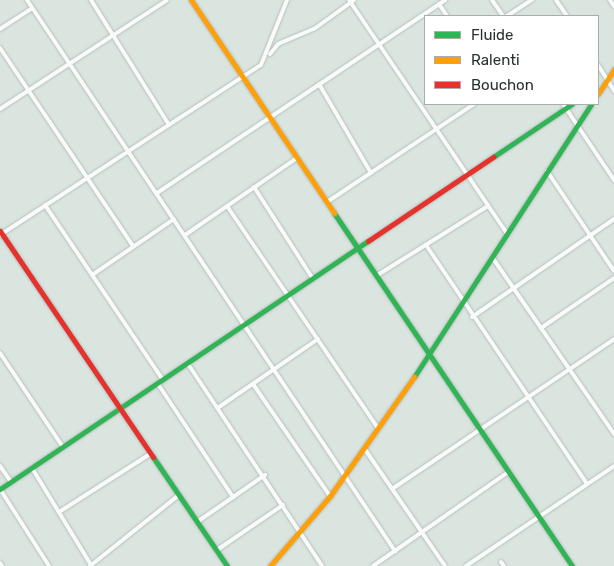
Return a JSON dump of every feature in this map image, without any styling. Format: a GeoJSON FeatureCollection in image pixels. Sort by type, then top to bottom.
{"type":"FeatureCollection","features":[{"type":"Feature","properties":{"kind":"street"},"geometry":{"type":"LineString","coordinates":[[27,0],[346,472],[395,550]]}},
{"type":"Feature","properties":{"kind":"street"},"geometry":{"type":"LineString","coordinates":[[91,0],[168,123]]}},
{"type":"Feature","properties":{"kind":"street"},"geometry":{"type":"LineString","coordinates":[[0,109],[111,34],[167,0]]}},
{"type":"Feature","properties":{"kind":"street"},"geometry":{"type":"LineString","coordinates":[[191,0],[572,566]]}},
{"type":"Feature","properties":{"kind":"street"},"geometry":{"type":"LineString","coordinates":[[261,65],[287,0]]}},
{"type":"Feature","properties":{"kind":"street"},"geometry":{"type":"LineString","coordinates":[[156,193],[445,0]]}},
{"type":"Feature","properties":{"kind":"street"},"geometry":{"type":"LineString","coordinates":[[492,0],[504,15]]}},
{"type":"Feature","properties":{"kind":"street"},"geometry":{"type":"LineString","coordinates":[[507,15],[532,0]]}},
{"type":"Feature","properties":{"kind":"street"},"geometry":{"type":"LineString","coordinates":[[556,0],[566,15]]}},
{"type":"Feature","properties":{"kind":"street"},"geometry":{"type":"LineString","coordinates":[[610,0],[614,6]]}},
{"type":"Feature","properties":{"kind":"street"},"geometry":{"type":"LineString","coordinates":[[227,566],[1,233],[168,123],[261,65],[278,44],[314,29],[351,1],[507,233]]}},
{"type":"Feature","properties":{"kind":"street"},"geometry":{"type":"LineString","coordinates":[[439,4],[446,15]]}},
{"type":"Feature","properties":{"kind":"street"},"geometry":{"type":"LineString","coordinates":[[0,29],[32,8]]}},
{"type":"Feature","properties":{"kind":"street"},"geometry":{"type":"LineString","coordinates":[[0,48],[133,246]]}},
{"type":"Feature","properties":{"kind":"street"},"geometry":{"type":"LineString","coordinates":[[599,67],[614,90]]}},
{"type":"Feature","properties":{"kind":"street"},"geometry":{"type":"LineString","coordinates":[[599,92],[614,69]]}},
{"type":"Feature","properties":{"kind":"street"},"geometry":{"type":"LineString","coordinates":[[599,85],[607,80]]}},
{"type":"Feature","properties":{"kind":"street"},"geometry":{"type":"LineString","coordinates":[[319,84],[371,173]]}},
{"type":"Feature","properties":{"kind":"street"},"geometry":{"type":"LineString","coordinates":[[327,202],[472,105]]}},
{"type":"Feature","properties":{"kind":"street"},"geometry":{"type":"LineString","coordinates":[[270,566],[302,531],[330,496],[429,355],[590,105]]}},
{"type":"Feature","properties":{"kind":"street"},"geometry":{"type":"LineString","coordinates":[[49,566],[0,489],[358,249],[565,106],[614,180]]}},
{"type":"Feature","properties":{"kind":"street"},"geometry":{"type":"LineString","coordinates":[[185,235],[297,158]]}},
{"type":"Feature","properties":{"kind":"street"},"geometry":{"type":"LineString","coordinates":[[547,171],[614,271]]}},
{"type":"Feature","properties":{"kind":"street"},"geometry":{"type":"LineString","coordinates":[[254,187],[313,279]]}},
{"type":"Feature","properties":{"kind":"street"},"geometry":{"type":"LineString","coordinates":[[45,205],[163,380]]}},
{"type":"Feature","properties":{"kind":"street"},"geometry":{"type":"LineString","coordinates":[[227,206],[378,428]]}},
{"type":"Feature","properties":{"kind":"street"},"geometry":{"type":"LineString","coordinates":[[376,276],[488,206]]}},
{"type":"Feature","properties":{"kind":"street"},"geometry":{"type":"LineString","coordinates":[[92,276],[174,218]]}},
{"type":"Feature","properties":{"kind":"street"},"geometry":{"type":"LineString","coordinates":[[472,317],[614,219]]}},
{"type":"Feature","properties":{"kind":"street"},"geometry":{"type":"LineString","coordinates":[[426,244],[472,317],[587,484]]}},
{"type":"Feature","properties":{"kind":"street"},"geometry":{"type":"LineString","coordinates":[[492,256],[614,434]]}},
{"type":"Feature","properties":{"kind":"street"},"geometry":{"type":"LineString","coordinates":[[541,328],[614,278]]}},
{"type":"Feature","properties":{"kind":"street"},"geometry":{"type":"LineString","coordinates":[[219,407],[318,339]]}},
{"type":"Feature","properties":{"kind":"street"},"geometry":{"type":"LineString","coordinates":[[392,489],[614,339]]}},
{"type":"Feature","properties":{"kind":"street"},"geometry":{"type":"LineString","coordinates":[[0,353],[63,447]]}},
{"type":"Feature","properties":{"kind":"street"},"geometry":{"type":"LineString","coordinates":[[188,364],[265,475],[283,505],[302,531],[322,566]]}},
{"type":"Feature","properties":{"kind":"street"},"geometry":{"type":"LineString","coordinates":[[158,384],[233,497]]}},
{"type":"Feature","properties":{"kind":"street"},"geometry":{"type":"LineString","coordinates":[[253,384],[330,496]]}},
{"type":"Feature","properties":{"kind":"street"},"geometry":{"type":"LineString","coordinates":[[364,448],[445,566]]}},
{"type":"Feature","properties":{"kind":"street"},"geometry":{"type":"LineString","coordinates":[[59,512],[150,454]]}},
{"type":"Feature","properties":{"kind":"street"},"geometry":{"type":"LineString","coordinates":[[0,466],[11,482]]}},
{"type":"Feature","properties":{"kind":"street"},"geometry":{"type":"LineString","coordinates":[[466,566],[614,466]]}},
{"type":"Feature","properties":{"kind":"street"},"geometry":{"type":"LineString","coordinates":[[32,468],[90,566],[178,495]]}},
{"type":"Feature","properties":{"kind":"street"},"geometry":{"type":"LineString","coordinates":[[373,566],[508,472]]}},
{"type":"Feature","properties":{"kind":"street"},"geometry":{"type":"LineString","coordinates":[[197,522],[265,475]]}},
{"type":"Feature","properties":{"kind":"street"},"geometry":{"type":"LineString","coordinates":[[216,550],[283,505]]}},
{"type":"Feature","properties":{"kind":"street"},"geometry":{"type":"LineString","coordinates":[[97,560],[101,566]]}},
{"type":"Feature","properties":{"kind":"traffic: fast"},"geometry":{"type":"LineString","coordinates":[[493,157],[571,105]]}},
{"type":"Feature","properties":{"kind":"traffic: fast"},"geometry":{"type":"LineString","coordinates":[[414,377],[590,105]]}},
{"type":"Feature","properties":{"kind":"traffic: fast"},"geometry":{"type":"LineString","coordinates":[[334,213],[572,566]]}},
{"type":"Feature","properties":{"kind":"traffic: fast"},"geometry":{"type":"LineString","coordinates":[[0,489],[368,241]]}},
{"type":"Feature","properties":{"kind":"traffic: fast"},"geometry":{"type":"LineString","coordinates":[[153,457],[227,566]]}},
{"type":"Feature","properties":{"kind":"traffic: slow"},"geometry":{"type":"LineString","coordinates":[[191,0],[334,213]]}},
{"type":"Feature","properties":{"kind":"traffic: slow"},"geometry":{"type":"LineString","coordinates":[[599,92],[614,69]]}},
{"type":"Feature","properties":{"kind":"traffic: slow"},"geometry":{"type":"LineString","coordinates":[[270,566],[330,496],[414,377]]}},
{"type":"Feature","properties":{"kind":"traffic: jam"},"geometry":{"type":"LineString","coordinates":[[368,241],[493,157]]}},
{"type":"Feature","properties":{"kind":"traffic: jam"},"geometry":{"type":"LineString","coordinates":[[0,231],[153,457]]}}]}
